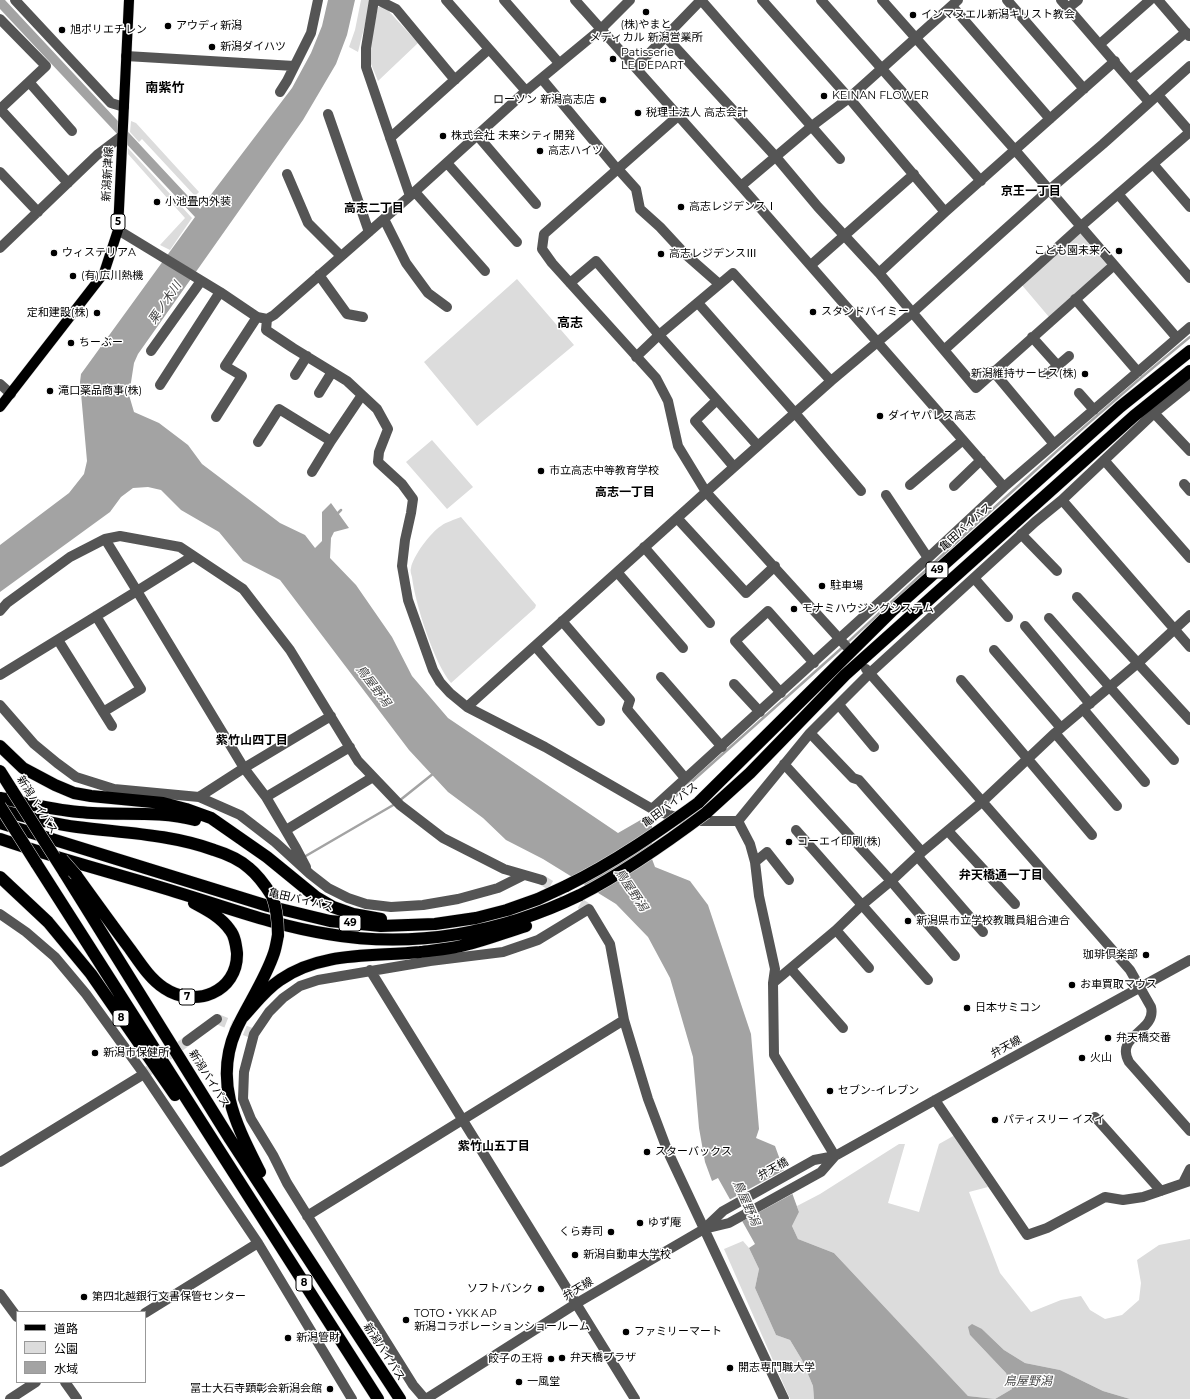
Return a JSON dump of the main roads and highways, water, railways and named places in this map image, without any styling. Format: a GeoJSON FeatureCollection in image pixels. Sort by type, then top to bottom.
{"type":"FeatureCollection","features":[{"type":"Feature","properties":{"kind":"highway","name":"亀田バイパス"},"geometry":{"type":"LineString","coordinates":[[28,833],[268,906],[330,921],[381,926],[435,924],[507,910],[538,899],[590,874],[618,858],[698,803],[893,610],[1120,407],[1190,351]]}},
{"type":"Feature","properties":{"kind":"highway","name":"49"},"geometry":{"type":"LineString","coordinates":[[175,892],[278,923],[349,938],[377,939],[422,939],[483,930],[521,919],[580,895],[626,869],[657,849],[706,813],[750,773],[846,675],[1134,416],[1190,371]]}},
{"type":"Feature","properties":{"kind":"highway"},"geometry":{"type":"LineString","coordinates":[[0,746],[23,768],[74,793],[162,803],[186,809],[211,818],[267,857],[316,897],[333,907],[353,914],[378,918],[399,926]]}},
{"type":"Feature","properties":{"kind":"highway","name":"新潟バイパス"},"geometry":{"type":"LineString","coordinates":[[0,771],[12,790],[37,858],[230,1168],[378,1399]]}},
{"type":"Feature","properties":{"kind":"highway"},"geometry":{"type":"LineString","coordinates":[[0,798],[78,812],[180,816],[205,823],[236,835]]}},
{"type":"Feature","properties":{"kind":"highway","name":"新潟バイパス"},"geometry":{"type":"LineString","coordinates":[[0,806],[6,824],[28,833],[64,872],[230,1139],[397,1394]]}},
{"type":"Feature","properties":{"kind":"highway","name":"8"},"geometry":{"type":"LineString","coordinates":[[0,810],[54,824],[145,834],[184,841],[237,859],[249,867],[262,880],[272,896],[276,907],[278,918],[278,935],[274,952],[231,1042],[227,1064],[227,1084],[231,1107],[239,1129],[282,1218]]}},
{"type":"Feature","properties":{"kind":"highway"},"geometry":{"type":"LineString","coordinates":[[0,813],[28,833]]}},
{"type":"Feature","properties":{"kind":"highway","name":"7"},"geometry":{"type":"LineString","coordinates":[[0,840],[37,858],[175,892],[222,920],[231,931],[236,945],[237,960],[232,973],[224,984],[216,991],[204,997],[190,998],[177,996],[163,988],[151,977],[76,875],[28,833]]}},
{"type":"Feature","properties":{"kind":"highway","name":"8"},"geometry":{"type":"LineString","coordinates":[[0,878],[48,922],[91,974],[206,1140],[230,1168]]}},
{"type":"Feature","properties":{"kind":"highway"},"geometry":{"type":"LineString","coordinates":[[243,1017],[279,980],[312,964],[348,957],[420,952],[465,946],[526,926],[568,901]]}},
{"type":"Feature","properties":{"kind":"main road","name":"新潟新津線"},"geometry":{"type":"LineString","coordinates":[[0,407],[104,273],[118,230],[129,0]]}},
{"type":"Feature","properties":{"kind":"water","name":"栗ノ木川"},"geometry":{"type":"Polygon","coordinates":[[[0,0],[5,0],[200,209],[292,88],[311,53],[322,26],[328,0],[355,0],[347,35],[336,64],[303,120],[138,354],[134,363],[129,395],[134,412],[159,423],[188,445],[202,464],[280,523],[305,535],[315,548],[322,541],[322,512],[331,503],[349,528],[334,532],[331,538],[330,558],[356,585],[392,637],[412,676],[448,718],[618,833],[651,814],[658,816],[652,821],[652,859],[655,867],[690,881],[708,905],[751,1034],[759,1129],[756,1138],[775,1146],[799,1212],[792,1226],[798,1239],[834,1253],[968,1396],[995,1399],[814,1399],[813,1386],[802,1360],[790,1340],[776,1335],[755,1288],[759,1269],[749,1248],[755,1244],[718,1178],[712,1181],[705,1162],[699,1128],[693,1057],[670,978],[648,937],[616,904],[543,859],[506,840],[483,818],[448,792],[409,750],[280,580],[243,561],[219,532],[181,510],[161,490],[148,487],[133,488],[121,497],[110,512],[0,592],[0,545],[69,493],[84,474],[87,461],[80,382],[81,374],[195,217],[0,9],[0,0]]]}},
{"type":"Feature","properties":{"kind":"water","name":"鳥屋野潟"},"geometry":{"type":"Polygon","coordinates":[[[972,1324],[982,1329],[1004,1350],[1025,1363],[1060,1370],[1103,1391],[1130,1399],[995,1399],[1012,1389],[1006,1373],[970,1335],[968,1327],[972,1324]]]}},
{"type":"Feature","properties":{"kind":"waterway"},"geometry":{"type":"LineString","coordinates":[[847,643],[1059,449],[1190,337]]}},
{"type":"Feature","properties":{"kind":"waterway"},"geometry":{"type":"LineString","coordinates":[[338,513],[341,510]]}},
{"type":"Feature","properties":{"kind":"waterway"},"geometry":{"type":"LineString","coordinates":[[661,809],[844,646]]}},
{"type":"Feature","properties":{"kind":"waterway"},"geometry":{"type":"LineString","coordinates":[[399,801],[434,773]]}},
{"type":"Feature","properties":{"kind":"waterway"},"geometry":{"type":"LineString","coordinates":[[304,857],[395,804]]}},
{"type":"Feature","properties":{"kind":"tunnel"},"geometry":{"type":"LineString","coordinates":[[542,880],[589,909]]}},
{"type":"Feature","properties":{"kind":"tunnel"},"geometry":{"type":"LineString","coordinates":[[217,1019],[254,1034]]}},
{"type":"Feature","properties":{"kind":"tunnel"},"geometry":{"type":"LineString","coordinates":[[144,1074],[187,1041]]}},
{"type":"Feature","properties":{"kind":"place","name":"(株)やまと メディカル 新潟営業所"},"geometry":{"type":"Point","coordinates":[646,12]}},
{"type":"Feature","properties":{"kind":"place","name":"インマヌエル新潟キリスト教会"},"geometry":{"type":"Point","coordinates":[913,15]}},
{"type":"Feature","properties":{"kind":"place","name":"アウディ新潟"},"geometry":{"type":"Point","coordinates":[168,26]}},
{"type":"Feature","properties":{"kind":"place","name":"旭ポリエチレン"},"geometry":{"type":"Point","coordinates":[62,30]}},
{"type":"Feature","properties":{"kind":"place","name":"新潟ダイハツ"},"geometry":{"type":"Point","coordinates":[212,47]}},
{"type":"Feature","properties":{"kind":"place","name":"Patisserie LE DEPART"},"geometry":{"type":"Point","coordinates":[613,59]}},
{"type":"Feature","properties":{"kind":"place","name":"KEINAN FLOWER"},"geometry":{"type":"Point","coordinates":[824,96]}},
{"type":"Feature","properties":{"kind":"place","name":"ローソン 新潟高志店"},"geometry":{"type":"Point","coordinates":[603,100]}},
{"type":"Feature","properties":{"kind":"place","name":"税理士法人 高志会計"},"geometry":{"type":"Point","coordinates":[638,113]}},
{"type":"Feature","properties":{"kind":"place","name":"株式会社 未来シティ開発"},"geometry":{"type":"Point","coordinates":[443,136]}},
{"type":"Feature","properties":{"kind":"place","name":"高志ハイツ"},"geometry":{"type":"Point","coordinates":[540,151]}},
{"type":"Feature","properties":{"kind":"place","name":"小池畳内外装"},"geometry":{"type":"Point","coordinates":[157,202]}},
{"type":"Feature","properties":{"kind":"place","name":"高志レジデンスⅠ"},"geometry":{"type":"Point","coordinates":[681,207]}},
{"type":"Feature","properties":{"kind":"place","name":"こども園未来へ"},"geometry":{"type":"Point","coordinates":[1119,251]}},
{"type":"Feature","properties":{"kind":"place","name":"ウィステリアA"},"geometry":{"type":"Point","coordinates":[54,253]}},
{"type":"Feature","properties":{"kind":"place","name":"高志レジデンスⅢ"},"geometry":{"type":"Point","coordinates":[661,254]}},
{"type":"Feature","properties":{"kind":"place","name":"(有)広川熱機"},"geometry":{"type":"Point","coordinates":[73,276]}},
{"type":"Feature","properties":{"kind":"place","name":"スタンドバイミー"},"geometry":{"type":"Point","coordinates":[813,312]}},
{"type":"Feature","properties":{"kind":"place","name":"定和建設(株)"},"geometry":{"type":"Point","coordinates":[97,313]}},
{"type":"Feature","properties":{"kind":"place","name":"ちーぶー"},"geometry":{"type":"Point","coordinates":[71,343]}},
{"type":"Feature","properties":{"kind":"place","name":"新潟維持サービス(株)"},"geometry":{"type":"Point","coordinates":[1085,374]}},
{"type":"Feature","properties":{"kind":"place","name":"滝口薬品商事(株)"},"geometry":{"type":"Point","coordinates":[50,391]}},
{"type":"Feature","properties":{"kind":"place","name":"ダイヤパレス高志"},"geometry":{"type":"Point","coordinates":[880,416]}},
{"type":"Feature","properties":{"kind":"place","name":"市立高志中等教育学校"},"geometry":{"type":"Point","coordinates":[541,471]}},
{"type":"Feature","properties":{"kind":"place","name":"駐車場"},"geometry":{"type":"Point","coordinates":[822,586]}},
{"type":"Feature","properties":{"kind":"place","name":"モナミハウジングシステム"},"geometry":{"type":"Point","coordinates":[794,609]}},
{"type":"Feature","properties":{"kind":"place","name":"コーエイ印刷(株)"},"geometry":{"type":"Point","coordinates":[789,842]}},
{"type":"Feature","properties":{"kind":"place","name":"新潟県市立学校教職員組合連合"},"geometry":{"type":"Point","coordinates":[908,921]}},
{"type":"Feature","properties":{"kind":"place","name":"珈琲倶楽部"},"geometry":{"type":"Point","coordinates":[1146,955]}},
{"type":"Feature","properties":{"kind":"place","name":"お車買取マウス"},"geometry":{"type":"Point","coordinates":[1072,985]}},
{"type":"Feature","properties":{"kind":"place","name":"日本サミコン"},"geometry":{"type":"Point","coordinates":[967,1008]}},
{"type":"Feature","properties":{"kind":"place","name":"弁天橋交番"},"geometry":{"type":"Point","coordinates":[1108,1038]}},
{"type":"Feature","properties":{"kind":"place","name":"新潟市保健所"},"geometry":{"type":"Point","coordinates":[95,1053]}},
{"type":"Feature","properties":{"kind":"place","name":"火山"},"geometry":{"type":"Point","coordinates":[1082,1058]}},
{"type":"Feature","properties":{"kind":"place","name":"セブン-イレブン"},"geometry":{"type":"Point","coordinates":[830,1091]}},
{"type":"Feature","properties":{"kind":"place","name":"パティスリー イスイ"},"geometry":{"type":"Point","coordinates":[995,1120]}},
{"type":"Feature","properties":{"kind":"place","name":"スターバックス"},"geometry":{"type":"Point","coordinates":[647,1152]}},
{"type":"Feature","properties":{"kind":"place","name":"ゆず庵"},"geometry":{"type":"Point","coordinates":[640,1223]}},
{"type":"Feature","properties":{"kind":"place","name":"くら寿司"},"geometry":{"type":"Point","coordinates":[611,1232]}},
{"type":"Feature","properties":{"kind":"place","name":"新潟自動車大学校"},"geometry":{"type":"Point","coordinates":[575,1255]}},
{"type":"Feature","properties":{"kind":"place","name":"ソフトバンク"},"geometry":{"type":"Point","coordinates":[541,1289]}},
{"type":"Feature","properties":{"kind":"place","name":"第四北越銀行文書保管センター"},"geometry":{"type":"Point","coordinates":[84,1297]}},
{"type":"Feature","properties":{"kind":"place","name":"TOTO・YKK AP 新潟コラボレーションショールーム"},"geometry":{"type":"Point","coordinates":[406,1320]}},
{"type":"Feature","properties":{"kind":"place","name":"ファミリーマート"},"geometry":{"type":"Point","coordinates":[626,1332]}},
{"type":"Feature","properties":{"kind":"place","name":"新潟管財"},"geometry":{"type":"Point","coordinates":[288,1338]}},
{"type":"Feature","properties":{"kind":"place","name":"弁天橋プラザ"},"geometry":{"type":"Point","coordinates":[562,1358]}},
{"type":"Feature","properties":{"kind":"place","name":"餃子の王将"},"geometry":{"type":"Point","coordinates":[551,1359]}},
{"type":"Feature","properties":{"kind":"place","name":"開志専門職大学"},"geometry":{"type":"Point","coordinates":[730,1368]}},
{"type":"Feature","properties":{"kind":"place","name":"一風堂"},"geometry":{"type":"Point","coordinates":[519,1382]}},
{"type":"Feature","properties":{"kind":"place","name":"冨士大石寺顕彰会新潟会館"},"geometry":{"type":"Point","coordinates":[330,1389]}},
{"type":"Feature","properties":{"kind":"district","name":"南紫竹"},"geometry":{"type":"Point","coordinates":[165,88]}},
{"type":"Feature","properties":{"kind":"district","name":"京王一丁目"},"geometry":{"type":"Point","coordinates":[1031,191]}},
{"type":"Feature","properties":{"kind":"district","name":"高志二丁目"},"geometry":{"type":"Point","coordinates":[374,208]}},
{"type":"Feature","properties":{"kind":"district","name":"高志"},"geometry":{"type":"Point","coordinates":[570,323]}},
{"type":"Feature","properties":{"kind":"district","name":"高志一丁目"},"geometry":{"type":"Point","coordinates":[625,492]}},
{"type":"Feature","properties":{"kind":"district","name":"紫竹山四丁目"},"geometry":{"type":"Point","coordinates":[252,740]}},
{"type":"Feature","properties":{"kind":"district","name":"弁天橋通一丁目"},"geometry":{"type":"Point","coordinates":[1001,875]}},
{"type":"Feature","properties":{"kind":"district","name":"紫竹山五丁目"},"geometry":{"type":"Point","coordinates":[494,1146]}}]}
